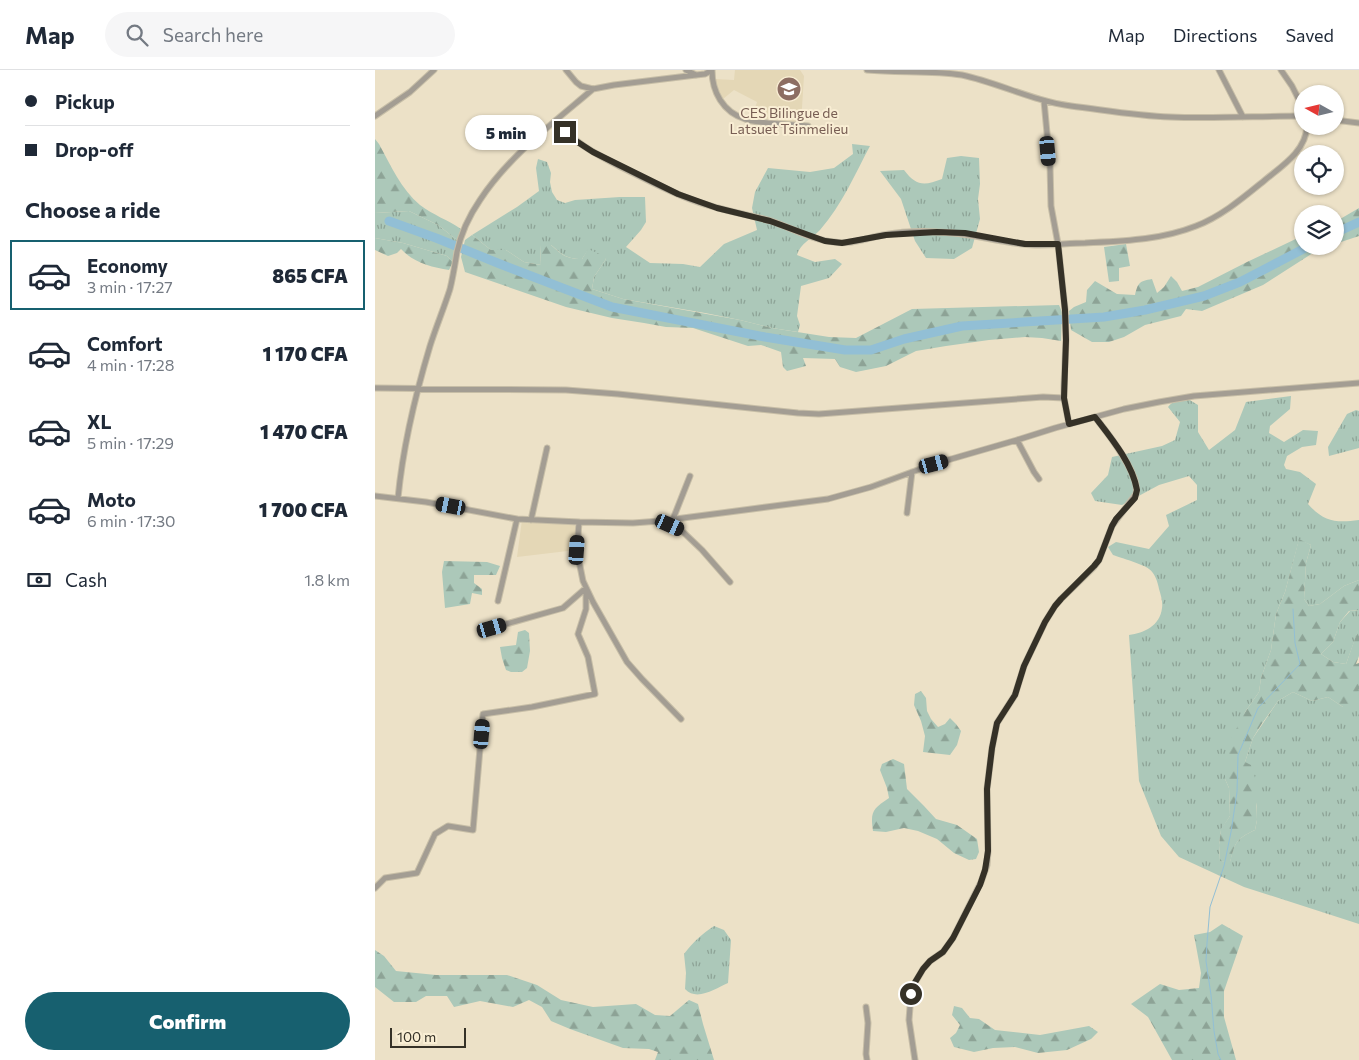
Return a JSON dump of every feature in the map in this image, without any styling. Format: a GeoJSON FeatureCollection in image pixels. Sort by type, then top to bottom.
{"type":"FeatureCollection","features":[{"type":"Feature","properties":{"kind":"street"},"geometry":{"type":"LineString","coordinates":[[375,116],[410,92],[434,70]]}},
{"type":"Feature","properties":{"kind":"street"},"geometry":{"type":"LineString","coordinates":[[566,70],[581,86],[593,89],[705,74],[712,70],[712,80],[717,97],[737,116],[753,121],[808,126]]}},
{"type":"Feature","properties":{"kind":"street"},"geometry":{"type":"LineString","coordinates":[[686,70],[696,75]]}},
{"type":"Feature","properties":{"kind":"street"},"geometry":{"type":"LineString","coordinates":[[867,70],[938,72],[961,75],[1068,106],[1167,117],[1294,116]]}},
{"type":"Feature","properties":{"kind":"street"},"geometry":{"type":"LineString","coordinates":[[1219,70],[1243,117]]}},
{"type":"Feature","properties":{"kind":"street"},"geometry":{"type":"LineString","coordinates":[[1281,70],[1294,90]]}},
{"type":"Feature","properties":{"kind":"street"},"geometry":{"type":"LineString","coordinates":[[398,498],[405,442],[418,389],[451,285],[459,243],[471,215],[494,180],[509,164],[556,120],[593,89]]}},
{"type":"Feature","properties":{"kind":"street"},"geometry":{"type":"LineString","coordinates":[[1044,100],[1051,206],[1058,244],[1065,310],[1064,398],[1069,424]]}},
{"type":"Feature","properties":{"kind":"street"},"geometry":{"type":"LineString","coordinates":[[556,120],[565,132],[587,148],[659,186],[717,208],[770,221],[825,241],[842,243],[886,235],[937,232],[965,233],[1025,244],[1058,244],[1121,241],[1180,232],[1217,216],[1241,200],[1288,162],[1295,154],[1305,135]]}},
{"type":"Feature","properties":{"kind":"street"},"geometry":{"type":"LineString","coordinates":[[1344,121],[1359,123]]}},
{"type":"Feature","properties":{"kind":"street"},"geometry":{"type":"LineString","coordinates":[[375,496],[443,505],[517,519],[633,523],[660,521],[828,499],[871,488],[934,464],[1069,424],[1159,402],[1187,397],[1303,386],[1359,383]]}},
{"type":"Feature","properties":{"kind":"street"},"geometry":{"type":"LineString","coordinates":[[375,388],[566,390],[819,414],[1043,397],[1064,398]]}},
{"type":"Feature","properties":{"kind":"street"},"geometry":{"type":"LineString","coordinates":[[915,1060],[909,1020],[913,986],[923,969],[930,961],[943,952],[953,938],[980,885],[987,865],[987,789],[997,723],[1015,695],[1024,666],[1045,622],[1061,599],[1099,560],[1112,526],[1137,494],[1137,485],[1130,469],[1117,446],[1095,417]]}},
{"type":"Feature","properties":{"kind":"street"},"geometry":{"type":"LineString","coordinates":[[1017,440],[1039,479]]}},
{"type":"Feature","properties":{"kind":"street"},"geometry":{"type":"LineString","coordinates":[[531,520],[547,448]]}},
{"type":"Feature","properties":{"kind":"street"},"geometry":{"type":"LineString","coordinates":[[907,513],[911,472]]}},
{"type":"Feature","properties":{"kind":"street"},"geometry":{"type":"LineString","coordinates":[[673,519],[690,476]]}},
{"type":"Feature","properties":{"kind":"street"},"geometry":{"type":"LineString","coordinates":[[498,601],[517,519]]}},
{"type":"Feature","properties":{"kind":"street"},"geometry":{"type":"LineString","coordinates":[[660,521],[681,530],[702,550],[730,582]]}},
{"type":"Feature","properties":{"kind":"street"},"geometry":{"type":"LineString","coordinates":[[579,522],[578,556],[583,581],[601,618],[627,662],[681,719]]}},
{"type":"Feature","properties":{"kind":"street"},"geometry":{"type":"LineString","coordinates":[[492,628],[563,608],[586,588]]}},
{"type":"Feature","properties":{"kind":"street"},"geometry":{"type":"LineString","coordinates":[[375,888],[385,878],[417,873],[435,834],[448,826],[473,830],[483,714],[532,707],[595,694],[588,657],[578,634],[586,609],[586,588]]}},
{"type":"Feature","properties":{"kind":"street"},"geometry":{"type":"LineString","coordinates":[[866,1007],[868,1023],[867,1060]]}},
{"type":"Feature","properties":{"kind":"shaded area"},"geometry":{"type":"Polygon","coordinates":[[[735,70],[800,70],[804,76],[801,123],[752,117],[757,102],[734,90],[723,99],[719,95],[715,79],[734,80],[735,70]]]}},
{"type":"Feature","properties":{"kind":"shaded area"},"geometry":{"type":"Polygon","coordinates":[[[522,520],[574,520],[577,539],[576,550],[517,557],[522,520]]]}},
{"type":"Feature","properties":{"kind":"green space"},"geometry":{"type":"Polygon","coordinates":[[[375,139],[397,177],[413,199],[425,209],[461,229],[460,237],[457,240],[438,225],[409,211],[375,213],[375,139]]]}},
{"type":"Feature","properties":{"kind":"green space"},"geometry":{"type":"Polygon","coordinates":[[[852,144],[870,146],[835,210],[797,255],[815,262],[835,259],[842,264],[829,278],[801,286],[797,316],[800,325],[798,332],[623,299],[592,289],[594,277],[606,259],[588,250],[582,259],[577,259],[565,256],[551,245],[540,245],[541,265],[524,262],[506,250],[491,250],[472,235],[539,191],[536,168],[538,159],[547,162],[551,173],[552,192],[557,200],[565,203],[575,200],[645,197],[646,222],[626,247],[650,263],[683,264],[700,267],[724,244],[757,230],[752,208],[755,192],[768,168],[810,172],[834,168],[853,154],[852,144]]]}},
{"type":"Feature","properties":{"kind":"green space"},"geometry":{"type":"Polygon","coordinates":[[[961,156],[979,158],[980,184],[978,199],[980,219],[972,248],[954,259],[926,258],[915,241],[901,199],[880,171],[904,170],[917,182],[930,183],[942,179],[947,158],[961,156]]]}},
{"type":"Feature","properties":{"kind":"green space"},"geometry":{"type":"Polygon","coordinates":[[[1359,208],[1359,236],[1344,241],[1344,217],[1359,208]]]}},
{"type":"Feature","properties":{"kind":"green space"},"geometry":{"type":"Polygon","coordinates":[[[409,211],[438,225],[457,240],[453,262],[447,256],[403,243],[375,238],[375,213],[409,211]]]}},
{"type":"Feature","properties":{"kind":"green space"},"geometry":{"type":"Polygon","coordinates":[[[472,235],[491,250],[506,250],[524,262],[541,265],[540,245],[551,245],[565,256],[577,259],[582,259],[588,249],[602,255],[606,259],[594,277],[592,289],[623,299],[740,320],[772,328],[829,337],[856,338],[912,309],[1059,305],[1062,312],[1061,341],[1025,337],[946,346],[916,351],[886,366],[856,372],[840,367],[835,359],[803,358],[806,366],[787,371],[783,367],[781,352],[761,345],[748,346],[693,328],[666,327],[612,318],[566,307],[465,272],[461,257],[465,240],[472,235]]]}},
{"type":"Feature","properties":{"kind":"green space"},"geometry":{"type":"Polygon","coordinates":[[[375,238],[403,243],[447,256],[453,262],[449,270],[423,264],[411,258],[401,249],[397,253],[388,256],[375,250],[375,238]]]}},
{"type":"Feature","properties":{"kind":"green space"},"geometry":{"type":"Polygon","coordinates":[[[1294,240],[1294,255],[1310,255],[1263,285],[1202,311],[1186,309],[1181,316],[1145,325],[1124,337],[1109,342],[1092,342],[1071,330],[1069,311],[1086,302],[1087,290],[1095,281],[1117,294],[1135,295],[1138,285],[1152,279],[1157,293],[1164,287],[1171,276],[1182,291],[1198,287],[1294,240]]]}},
{"type":"Feature","properties":{"kind":"green space"},"geometry":{"type":"Polygon","coordinates":[[[1126,244],[1130,266],[1119,268],[1119,281],[1109,282],[1104,247],[1126,244]]]}},
{"type":"Feature","properties":{"kind":"green space"},"geometry":{"type":"Polygon","coordinates":[[[1291,396],[1290,409],[1270,426],[1269,433],[1284,442],[1303,430],[1318,431],[1316,445],[1302,447],[1287,456],[1284,465],[1286,469],[1300,472],[1316,484],[1308,504],[1319,515],[1337,521],[1359,520],[1359,580],[1344,586],[1320,604],[1309,606],[1304,599],[1306,563],[1311,545],[1299,540],[1285,592],[1276,614],[1271,650],[1261,678],[1259,692],[1245,712],[1225,779],[1229,788],[1230,816],[1221,830],[1219,845],[1220,861],[1230,862],[1237,842],[1255,830],[1257,806],[1245,762],[1253,738],[1278,701],[1293,692],[1312,701],[1328,697],[1343,707],[1359,689],[1359,924],[1244,887],[1179,857],[1161,836],[1139,781],[1129,635],[1146,630],[1155,624],[1161,614],[1162,599],[1157,581],[1151,571],[1142,565],[1113,555],[1108,547],[1116,542],[1149,549],[1169,526],[1166,515],[1197,500],[1197,485],[1189,476],[1159,485],[1122,505],[1095,501],[1091,493],[1108,475],[1112,457],[1162,446],[1175,440],[1180,422],[1168,407],[1174,402],[1188,399],[1198,405],[1198,432],[1209,450],[1235,430],[1246,402],[1291,396]]]}},
{"type":"Feature","properties":{"kind":"green space"},"geometry":{"type":"Polygon","coordinates":[[[1356,410],[1359,411],[1359,448],[1329,456],[1328,447],[1347,414],[1356,410]]]}},
{"type":"Feature","properties":{"kind":"green space"},"geometry":{"type":"Polygon","coordinates":[[[1299,539],[1311,545],[1306,563],[1304,599],[1309,606],[1320,604],[1344,586],[1359,580],[1359,610],[1349,611],[1340,622],[1333,642],[1321,654],[1333,662],[1346,664],[1358,630],[1359,656],[1356,664],[1359,663],[1359,689],[1350,707],[1343,707],[1328,697],[1312,701],[1293,692],[1278,701],[1253,738],[1245,762],[1251,765],[1256,781],[1257,820],[1255,830],[1237,842],[1230,863],[1220,861],[1221,829],[1230,816],[1229,788],[1225,779],[1228,745],[1245,712],[1259,692],[1261,678],[1271,650],[1276,614],[1285,592],[1299,539]]]}},
{"type":"Feature","properties":{"kind":"green space"},"geometry":{"type":"Polygon","coordinates":[[[444,561],[487,562],[500,566],[496,575],[474,575],[474,583],[482,589],[482,595],[472,593],[470,604],[445,608],[442,572],[444,561]]]}},
{"type":"Feature","properties":{"kind":"green space"},"geometry":{"type":"Polygon","coordinates":[[[1359,610],[1359,631],[1346,664],[1333,662],[1321,654],[1333,642],[1340,622],[1350,611],[1359,610]]]}},
{"type":"Feature","properties":{"kind":"green space"},"geometry":{"type":"Polygon","coordinates":[[[525,630],[529,633],[530,651],[527,668],[522,672],[506,670],[500,647],[516,645],[518,632],[525,630]]]}},
{"type":"Feature","properties":{"kind":"green space"},"geometry":{"type":"Polygon","coordinates":[[[921,691],[926,698],[927,711],[938,727],[945,724],[950,718],[961,731],[957,745],[950,755],[923,752],[925,736],[914,705],[915,694],[921,691]]]}},
{"type":"Feature","properties":{"kind":"green space"},"geometry":{"type":"Polygon","coordinates":[[[893,759],[904,764],[907,789],[936,819],[957,825],[977,839],[979,852],[976,859],[969,860],[954,853],[937,839],[918,831],[904,828],[886,832],[873,831],[872,819],[874,811],[889,798],[880,770],[882,764],[893,759]]]}},
{"type":"Feature","properties":{"kind":"green space"},"geometry":{"type":"Polygon","coordinates":[[[1222,924],[1243,936],[1224,991],[1224,1017],[1236,1060],[1172,1060],[1148,1017],[1131,1004],[1160,984],[1179,990],[1199,988],[1201,973],[1194,935],[1210,932],[1222,924]]]}},
{"type":"Feature","properties":{"kind":"green space"},"geometry":{"type":"Polygon","coordinates":[[[714,926],[724,930],[731,940],[728,983],[707,993],[690,993],[685,989],[684,954],[714,926]]]}},
{"type":"Feature","properties":{"kind":"green space"},"geometry":{"type":"Polygon","coordinates":[[[375,950],[384,956],[396,971],[436,975],[507,975],[537,985],[561,1000],[593,1007],[636,1004],[655,1015],[670,1016],[689,1000],[698,1004],[714,1060],[655,1060],[658,1052],[649,1049],[623,1048],[551,1021],[542,1007],[529,1000],[513,1007],[480,1001],[454,1007],[447,996],[426,996],[416,1002],[394,1002],[375,987],[375,950]]]}},
{"type":"Feature","properties":{"kind":"green space"},"geometry":{"type":"Polygon","coordinates":[[[954,1006],[962,1008],[970,1018],[979,1019],[995,1030],[1040,1035],[1089,1026],[1098,1032],[1091,1039],[1067,1050],[1038,1053],[1015,1047],[993,1048],[974,1052],[954,1047],[950,1038],[956,1033],[960,1025],[952,1015],[954,1006]]]}},
{"type":"Feature","properties":{"kind":"waterway"},"geometry":{"type":"LineString","coordinates":[[389,221],[612,307],[765,337],[845,350],[871,350],[904,339],[962,326],[1104,317],[1145,310],[1204,296],[1240,282],[1294,254]]}},
{"type":"Feature","properties":{"kind":"waterway"},"geometry":{"type":"LineString","coordinates":[[1344,229],[1359,222]]}},
{"type":"Feature","properties":{"kind":"waterway"},"geometry":{"type":"LineString","coordinates":[[1221,1060],[1218,1054],[1214,1031],[1206,961],[1210,907],[1224,866],[1231,832],[1237,792],[1238,755],[1258,708],[1300,664],[1295,643],[1293,609]]}},
{"type":"Feature","properties":{"kind":"place","name":"CES Bilingue de Latsuet Tsinmelieu"},"geometry":{"type":"Point","coordinates":[789,89]}},
{"type":"Feature","properties":{"kind":"route"},"geometry":{"type":"LineString","coordinates":[[565,132],[593,152],[678,194],[717,208],[770,221],[825,241],[842,243],[886,235],[937,232],[965,233],[1025,244],[1058,244],[1065,310],[1064,398],[1069,424],[1095,417],[1117,446],[1130,469],[1137,485],[1137,494],[1116,519],[1099,560],[1061,599],[1045,622],[1024,666],[1015,695],[997,723],[987,789],[988,851],[985,870],[980,885],[949,945],[941,954],[930,961],[919,974],[911,994]]}}]}
